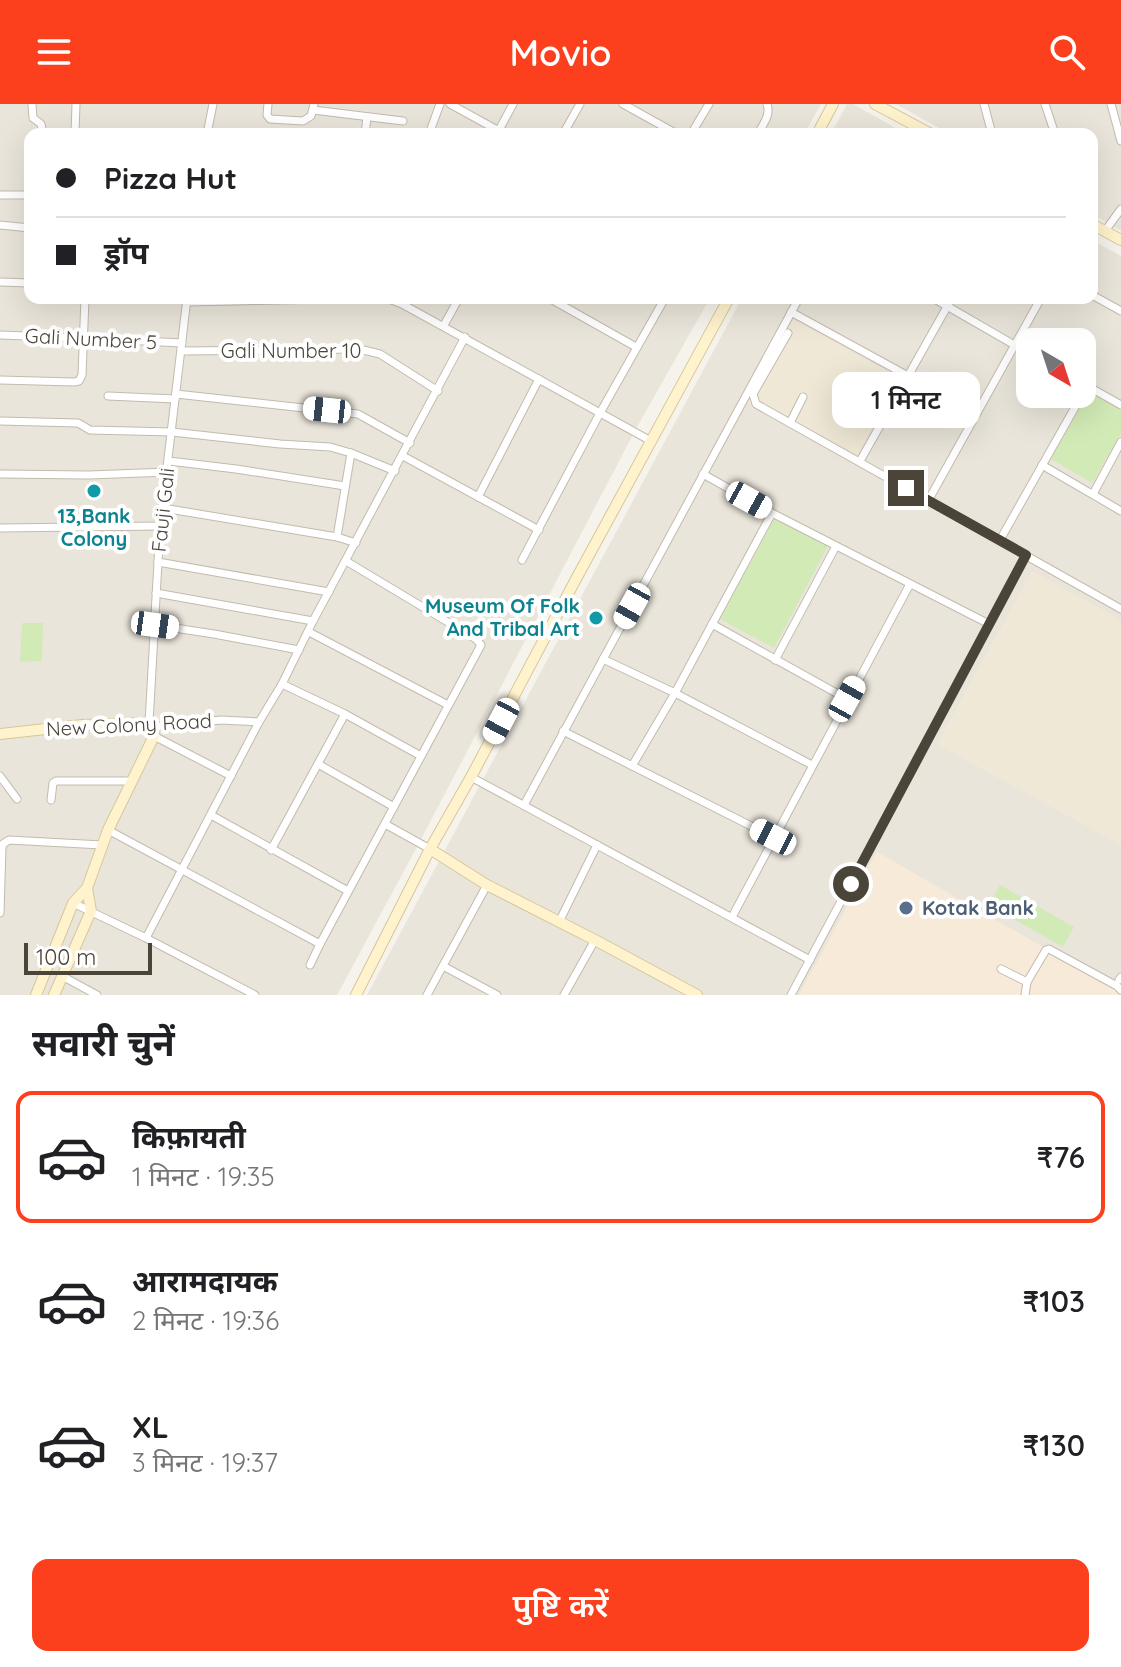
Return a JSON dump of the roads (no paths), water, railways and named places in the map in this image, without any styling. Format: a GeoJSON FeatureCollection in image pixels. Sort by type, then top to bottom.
{"type":"FeatureCollection","features":[{"type":"Feature","properties":{"kind":"street"},"geometry":{"type":"LineString","coordinates":[[32,104],[33,118],[42,128]]}},
{"type":"Feature","properties":{"kind":"street"},"geometry":{"type":"LineString","coordinates":[[75,128],[76,104]]}},
{"type":"Feature","properties":{"kind":"street"},"geometry":{"type":"LineString","coordinates":[[208,128],[213,104]]}},
{"type":"Feature","properties":{"kind":"street"},"geometry":{"type":"LineString","coordinates":[[268,104],[267,115],[275,120],[303,121],[311,116],[314,107],[403,121]]}},
{"type":"Feature","properties":{"kind":"street"},"geometry":{"type":"LineString","coordinates":[[431,128],[440,104]]}},
{"type":"Feature","properties":{"kind":"street"},"geometry":{"type":"LineString","coordinates":[[450,104],[491,128]]}},
{"type":"Feature","properties":{"kind":"street"},"geometry":{"type":"LineString","coordinates":[[500,128],[513,104]]}},
{"type":"Feature","properties":{"kind":"street"},"geometry":{"type":"LineString","coordinates":[[566,128],[580,104]]}},
{"type":"Feature","properties":{"kind":"street"},"geometry":{"type":"LineString","coordinates":[[623,104],[640,108],[668,128]]}},
{"type":"Feature","properties":{"kind":"street"},"geometry":{"type":"LineString","coordinates":[[695,128],[709,104]]}},
{"type":"Feature","properties":{"kind":"street"},"geometry":{"type":"LineString","coordinates":[[761,128],[768,116],[767,104]]}},
{"type":"Feature","properties":{"kind":"street"},"geometry":{"type":"LineString","coordinates":[[820,128],[833,104]]}},
{"type":"Feature","properties":{"kind":"street"},"geometry":{"type":"LineString","coordinates":[[875,104],[898,111],[922,128]]}},
{"type":"Feature","properties":{"kind":"street"},"geometry":{"type":"LineString","coordinates":[[984,104],[990,128]]}},
{"type":"Feature","properties":{"kind":"street"},"geometry":{"type":"LineString","coordinates":[[1045,104],[1053,128]]}},
{"type":"Feature","properties":{"kind":"street"},"geometry":{"type":"LineString","coordinates":[[1111,104],[1121,141]]}},
{"type":"Feature","properties":{"kind":"street"},"geometry":{"type":"LineString","coordinates":[[366,128],[367,117]]}},
{"type":"Feature","properties":{"kind":"street"},"geometry":{"type":"LineString","coordinates":[[0,195],[24,195]]}},
{"type":"Feature","properties":{"kind":"street"},"geometry":{"type":"LineString","coordinates":[[1105,231],[1121,209]]}},
{"type":"Feature","properties":{"kind":"street"},"geometry":{"type":"LineString","coordinates":[[0,225],[24,227]]}},
{"type":"Feature","properties":{"kind":"street"},"geometry":{"type":"LineString","coordinates":[[1098,227],[1121,240]]}},
{"type":"Feature","properties":{"kind":"street"},"geometry":{"type":"LineString","coordinates":[[0,282],[24,283]]}},
{"type":"Feature","properties":{"kind":"street"},"geometry":{"type":"LineString","coordinates":[[1098,298],[1121,311]]}},
{"type":"Feature","properties":{"kind":"street"},"geometry":{"type":"LineString","coordinates":[[0,380],[79,381],[82,375],[85,304]]}},
{"type":"Feature","properties":{"kind":"street","name":"Fauji Gali"},"geometry":{"type":"LineString","coordinates":[[152,729],[160,526],[187,304]]}},
{"type":"Feature","properties":{"kind":"street"},"geometry":{"type":"LineString","coordinates":[[409,304],[651,441]]}},
{"type":"Feature","properties":{"kind":"street"},"geometry":{"type":"LineString","coordinates":[[444,325],[456,304]]}},
{"type":"Feature","properties":{"kind":"street"},"geometry":{"type":"LineString","coordinates":[[560,304],[636,347]]}},
{"type":"Feature","properties":{"kind":"street"},"geometry":{"type":"LineString","coordinates":[[522,560],[661,304]]}},
{"type":"Feature","properties":{"kind":"street"},"geometry":{"type":"LineString","coordinates":[[356,995],[430,849],[726,304]]}},
{"type":"Feature","properties":{"kind":"street"},"geometry":{"type":"LineString","coordinates":[[524,805],[796,304]]}},
{"type":"Feature","properties":{"kind":"street"},"geometry":{"type":"LineString","coordinates":[[944,304],[1015,345]]}},
{"type":"Feature","properties":{"kind":"street"},"geometry":{"type":"LineString","coordinates":[[928,501],[1038,304]]}},
{"type":"Feature","properties":{"kind":"street"},"geometry":{"type":"LineString","coordinates":[[860,461],[947,306]]}},
{"type":"Feature","properties":{"kind":"street"},"geometry":{"type":"LineString","coordinates":[[791,312],[908,376]]}},
{"type":"Feature","properties":{"kind":"street"},"geometry":{"type":"LineString","coordinates":[[788,333],[753,394],[756,404],[1121,609]]}},
{"type":"Feature","properties":{"kind":"street","name":"Gali Number 5"},"geometry":{"type":"LineString","coordinates":[[0,335],[82,338],[182,347]]}},
{"type":"Feature","properties":{"kind":"street"},"geometry":{"type":"LineString","coordinates":[[146,938],[465,337]]}},
{"type":"Feature","properties":{"kind":"street","name":"Gali Number 10"},"geometry":{"type":"LineString","coordinates":[[182,347],[359,349],[380,354],[438,391]]}},
{"type":"Feature","properties":{"kind":"street"},"geometry":{"type":"LineString","coordinates":[[478,497],[539,379]]}},
{"type":"Feature","properties":{"kind":"street"},"geometry":{"type":"LineString","coordinates":[[1096,390],[1121,405]]}},
{"type":"Feature","properties":{"kind":"street"},"geometry":{"type":"LineString","coordinates":[[108,396],[175,396],[358,414],[410,443]]}},
{"type":"Feature","properties":{"kind":"street"},"geometry":{"type":"LineString","coordinates":[[790,423],[803,397]]}},
{"type":"Feature","properties":{"kind":"street"},"geometry":{"type":"LineString","coordinates":[[1000,540],[1072,408]]}},
{"type":"Feature","properties":{"kind":"street"},"geometry":{"type":"LineString","coordinates":[[0,421],[78,423],[90,430],[172,432],[330,447],[395,471]]}},
{"type":"Feature","properties":{"kind":"street"},"geometry":{"type":"LineString","coordinates":[[1093,494],[1121,442]]}},
{"type":"Feature","properties":{"kind":"street"},"geometry":{"type":"LineString","coordinates":[[337,537],[351,453]]}},
{"type":"Feature","properties":{"kind":"street"},"geometry":{"type":"LineString","coordinates":[[403,456],[539,530]]}},
{"type":"Feature","properties":{"kind":"street"},"geometry":{"type":"LineString","coordinates":[[169,461],[345,486]]}},
{"type":"Feature","properties":{"kind":"street"},"geometry":{"type":"LineString","coordinates":[[1042,465],[1121,511]]}},
{"type":"Feature","properties":{"kind":"street"},"geometry":{"type":"LineString","coordinates":[[0,474],[168,472]]}},
{"type":"Feature","properties":{"kind":"street"},"geometry":{"type":"LineString","coordinates":[[703,474],[772,513],[989,624]]}},
{"type":"Feature","properties":{"kind":"street"},"geometry":{"type":"LineString","coordinates":[[163,508],[337,537],[356,543]]}},
{"type":"Feature","properties":{"kind":"street"},"geometry":{"type":"LineString","coordinates":[[632,766],[772,513]]}},
{"type":"Feature","properties":{"kind":"street"},"geometry":{"type":"LineString","coordinates":[[0,528],[160,526]]}},
{"type":"Feature","properties":{"kind":"street"},"geometry":{"type":"LineString","coordinates":[[775,660],[836,546]]}},
{"type":"Feature","properties":{"kind":"street"},"geometry":{"type":"LineString","coordinates":[[791,995],[1026,555]]}},
{"type":"Feature","properties":{"kind":"street"},"geometry":{"type":"LineString","coordinates":[[310,965],[480,650],[480,642],[346,561]]}},
{"type":"Feature","properties":{"kind":"street"},"geometry":{"type":"LineString","coordinates":[[158,562],[329,592]]}},
{"type":"Feature","properties":{"kind":"street"},"geometry":{"type":"LineString","coordinates":[[732,917],[910,584]]}},
{"type":"Feature","properties":{"kind":"street"},"geometry":{"type":"LineString","coordinates":[[156,593],[313,621]]}},
{"type":"Feature","properties":{"kind":"street"},"geometry":{"type":"LineString","coordinates":[[712,624],[847,699]]}},
{"type":"Feature","properties":{"kind":"street"},"geometry":{"type":"LineString","coordinates":[[155,625],[299,650]]}},
{"type":"Feature","properties":{"kind":"street"},"geometry":{"type":"LineString","coordinates":[[309,632],[448,705]]}},
{"type":"Feature","properties":{"kind":"street"},"geometry":{"type":"LineString","coordinates":[[603,659],[812,765]]}},
{"type":"Feature","properties":{"kind":"street"},"geometry":{"type":"LineString","coordinates":[[282,684],[421,756]]}},
{"type":"Feature","properties":{"kind":"street"},"geometry":{"type":"LineString","coordinates":[[271,850],[345,714]]}},
{"type":"Feature","properties":{"kind":"street","name":"New Colony Road"},"geometry":{"type":"LineString","coordinates":[[0,734],[82,725],[152,729],[221,720],[259,722]]}},
{"type":"Feature","properties":{"kind":"street"},"geometry":{"type":"LineString","coordinates":[[36,995],[73,903],[87,888],[108,830],[152,729],[231,776]]}},
{"type":"Feature","properties":{"kind":"street"},"geometry":{"type":"LineString","coordinates":[[563,731],[773,837]]}},
{"type":"Feature","properties":{"kind":"street"},"geometry":{"type":"LineString","coordinates":[[318,764],[394,807]]}},
{"type":"Feature","properties":{"kind":"street"},"geometry":{"type":"LineString","coordinates":[[0,776],[17,799]]}},
{"type":"Feature","properties":{"kind":"street"},"geometry":{"type":"LineString","coordinates":[[471,777],[810,960]]}},
{"type":"Feature","properties":{"kind":"street"},"geometry":{"type":"LineString","coordinates":[[51,800],[55,782],[131,781]]}},
{"type":"Feature","properties":{"kind":"street"},"geometry":{"type":"LineString","coordinates":[[211,815],[348,891]]}},
{"type":"Feature","properties":{"kind":"street"},"geometry":{"type":"LineString","coordinates":[[385,824],[487,885],[595,940],[675,990],[697,995]]}},
{"type":"Feature","properties":{"kind":"street"},"geometry":{"type":"LineString","coordinates":[[108,830],[320,944]]}},
{"type":"Feature","properties":{"kind":"street"},"geometry":{"type":"LineString","coordinates":[[0,909],[0,862],[3,844],[9,840],[102,845]]}},
{"type":"Feature","properties":{"kind":"street"},"geometry":{"type":"LineString","coordinates":[[559,922],[597,845]]}},
{"type":"Feature","properties":{"kind":"street"},"geometry":{"type":"LineString","coordinates":[[427,995],[487,885]]}},
{"type":"Feature","properties":{"kind":"street"},"geometry":{"type":"LineString","coordinates":[[54,995],[91,911],[87,888]]}},
{"type":"Feature","properties":{"kind":"street"},"geometry":{"type":"LineString","coordinates":[[73,903],[255,995]]}},
{"type":"Feature","properties":{"kind":"street"},"geometry":{"type":"LineString","coordinates":[[564,995],[595,940]]}},
{"type":"Feature","properties":{"kind":"street"},"geometry":{"type":"LineString","coordinates":[[1025,995],[1027,982],[1043,952],[1049,949],[1121,990]]}},
{"type":"Feature","properties":{"kind":"street"},"geometry":{"type":"LineString","coordinates":[[443,966],[497,995]]}},
{"type":"Feature","properties":{"kind":"street"},"geometry":{"type":"LineString","coordinates":[[1001,969],[1027,982]]}},
{"type":"Feature","properties":{"kind":"street"},"geometry":{"type":"LineString","coordinates":[[62,976],[97,995]]}},
{"type":"Feature","properties":{"kind":"place","name":"13,Bank Colony"},"geometry":{"type":"Point","coordinates":[94,491]}},
{"type":"Feature","properties":{"kind":"place","name":"Museum Of Folk And Tribal Art"},"geometry":{"type":"Point","coordinates":[596,618]}},
{"type":"Feature","properties":{"kind":"place","name":"Kotak Bank"},"geometry":{"type":"Point","coordinates":[906,908]}}]}
